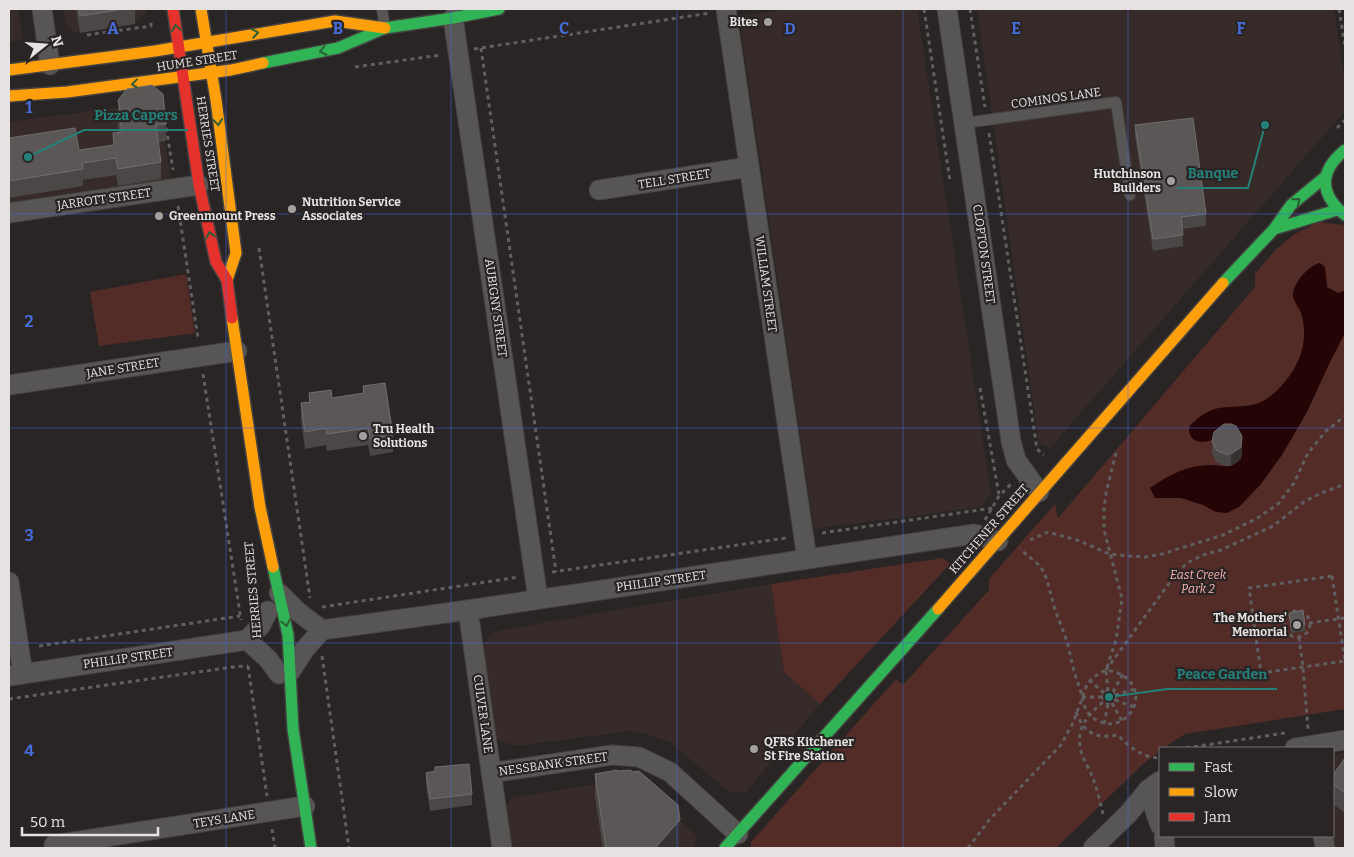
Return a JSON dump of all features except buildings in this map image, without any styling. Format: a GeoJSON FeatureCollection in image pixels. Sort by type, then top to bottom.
{"type":"FeatureCollection","features":[{"type":"Feature","properties":{"kind":"main road","name":"HERRIES STREET"},"geometry":{"type":"LineString","coordinates":[[173,9],[199,185],[216,262],[227,280],[260,507],[270,605],[288,634],[285,673],[311,848]]}},
{"type":"Feature","properties":{"kind":"main road","name":"HERRIES STREET"},"geometry":{"type":"LineString","coordinates":[[201,9],[236,253],[227,280]]}},
{"type":"Feature","properties":{"kind":"main road","name":"HUME STREET"},"geometry":{"type":"LineString","coordinates":[[9,96],[67,92],[211,73],[338,48],[385,28],[499,9]]}},
{"type":"Feature","properties":{"kind":"main road","name":"HUME STREET"},"geometry":{"type":"LineString","coordinates":[[9,70],[179,47],[334,21],[385,28]]}},
{"type":"Feature","properties":{"kind":"main road"},"geometry":{"type":"LineString","coordinates":[[1341,213],[1329,200],[1325,189],[1325,177],[1329,165],[1337,155],[1345,150]]}},
{"type":"Feature","properties":{"kind":"main road","name":"KITCHENER STREET"},"geometry":{"type":"LineString","coordinates":[[725,848],[998,541],[1241,262],[1274,229],[1291,205],[1325,177]]}},
{"type":"Feature","properties":{"kind":"main road","name":"KITCHENER STREET"},"geometry":{"type":"LineString","coordinates":[[1274,229],[1341,213]]}},
{"type":"Feature","properties":{"kind":"main road","name":"HERRIES STREET"},"geometry":{"type":"LineString","coordinates":[[272,644],[285,673]]}},
{"type":"Feature","properties":{"kind":"street"},"geometry":{"type":"LineString","coordinates":[[42,9],[50,65]]}},
{"type":"Feature","properties":{"kind":"street","name":"CLOPTON STREET"},"geometry":{"type":"LineString","coordinates":[[947,9],[1011,441],[1016,460],[1040,492]]}},
{"type":"Feature","properties":{"kind":"street","name":"WILLIAM STREET"},"geometry":{"type":"LineString","coordinates":[[726,10],[806,559]]}},
{"type":"Feature","properties":{"kind":"street","name":"AUBIGNY STREET"},"geometry":{"type":"LineString","coordinates":[[453,18],[538,599]]}},
{"type":"Feature","properties":{"kind":"street","name":"TELL STREET"},"geometry":{"type":"LineString","coordinates":[[598,190],[749,167]]}},
{"type":"Feature","properties":{"kind":"street","name":"JARROTT STREET"},"geometry":{"type":"LineString","coordinates":[[9,213],[199,185]]}},
{"type":"Feature","properties":{"kind":"street","name":"JANE STREET"},"geometry":{"type":"LineString","coordinates":[[9,385],[237,350]]}},
{"type":"Feature","properties":{"kind":"street","name":"PHILLIP STREET"},"geometry":{"type":"LineString","coordinates":[[322,630],[974,534],[998,541]]}},
{"type":"Feature","properties":{"kind":"street"},"geometry":{"type":"LineString","coordinates":[[9,582],[16,675]]}},
{"type":"Feature","properties":{"kind":"street"},"geometry":{"type":"LineString","coordinates":[[270,605],[297,611],[322,630],[285,673],[246,641],[261,626],[270,605]]}},
{"type":"Feature","properties":{"kind":"street","name":"CULVER LANE"},"geometry":{"type":"LineString","coordinates":[[468,610],[502,848]]}},
{"type":"Feature","properties":{"kind":"street","name":"PHILLIP STREET"},"geometry":{"type":"LineString","coordinates":[[16,675],[246,641]]}},
{"type":"Feature","properties":{"kind":"street"},"geometry":{"type":"LineString","coordinates":[[1302,739],[1345,740]]}},
{"type":"Feature","properties":{"kind":"street","name":"NESSBANK STREET"},"geometry":{"type":"LineString","coordinates":[[491,773],[612,756],[639,757],[670,772],[738,834]]}},
{"type":"Feature","properties":{"kind":"street"},"geometry":{"type":"LineString","coordinates":[[1093,848],[1154,785]]}},
{"type":"Feature","properties":{"kind":"street"},"geometry":{"type":"LineString","coordinates":[[1154,785],[1159,818]]}},
{"type":"Feature","properties":{"kind":"street","name":"TEYS LANE"},"geometry":{"type":"LineString","coordinates":[[54,845],[305,806]]}},
{"type":"Feature","properties":{"kind":"lane"},"geometry":{"type":"LineString","coordinates":[[382,9],[385,28]]}},
{"type":"Feature","properties":{"kind":"lane","name":"COMINOS LANE"},"geometry":{"type":"LineString","coordinates":[[965,123],[1116,102],[1130,195]]}},
{"type":"Feature","properties":{"kind":"path"},"geometry":{"type":"LineString","coordinates":[[924,9],[950,181]]}},
{"type":"Feature","properties":{"kind":"path"},"geometry":{"type":"LineString","coordinates":[[970,9],[1037,449],[1044,455]]}},
{"type":"Feature","properties":{"kind":"path"},"geometry":{"type":"LineString","coordinates":[[1339,9],[1345,46]]}},
{"type":"Feature","properties":{"kind":"path"},"geometry":{"type":"LineString","coordinates":[[346,68],[726,10]]}},
{"type":"Feature","properties":{"kind":"path"},"geometry":{"type":"LineString","coordinates":[[84,36],[151,26]]}},
{"type":"Feature","properties":{"kind":"path"},"geometry":{"type":"LineString","coordinates":[[481,48],[556,572]]}},
{"type":"Feature","properties":{"kind":"path"},"geometry":{"type":"LineString","coordinates":[[164,117],[240,616],[246,641],[275,848]]}},
{"type":"Feature","properties":{"kind":"path"},"geometry":{"type":"LineString","coordinates":[[259,245],[310,599]]}},
{"type":"Feature","properties":{"kind":"path"},"geometry":{"type":"LineString","coordinates":[[980,388],[999,496]]}},
{"type":"Feature","properties":{"kind":"path"},"geometry":{"type":"LineString","coordinates":[[1021,550],[1030,540],[1048,532],[1110,554],[1145,557],[1162,554],[1223,535],[1256,519],[1278,504],[1294,483],[1308,453],[1326,431],[1345,416]]}},
{"type":"Feature","properties":{"kind":"path"},"geometry":{"type":"LineString","coordinates":[[1104,724],[1109,697],[1106,670],[1116,640],[1122,599],[1104,530],[1106,493],[1117,449]]}},
{"type":"Feature","properties":{"kind":"path"},"geometry":{"type":"LineString","coordinates":[[968,848],[990,819],[1060,746],[1072,725],[1084,688],[1089,680],[1106,670],[1178,571],[1189,562],[1203,555],[1238,543],[1273,526],[1305,501],[1345,484]]}},
{"type":"Feature","properties":{"kind":"path"},"geometry":{"type":"LineString","coordinates":[[322,607],[992,508]]}},
{"type":"Feature","properties":{"kind":"path"},"geometry":{"type":"LineString","coordinates":[[1017,547],[1040,566],[1047,582],[1084,706],[1095,720],[1104,724],[1113,724],[1122,721],[1129,715],[1134,707],[1135,689],[1123,674],[1106,670]]}},
{"type":"Feature","properties":{"kind":"path"},"geometry":{"type":"LineString","coordinates":[[1332,576],[1338,619],[1345,661],[1261,673],[1248,588],[1332,576]]}},
{"type":"Feature","properties":{"kind":"path"},"geometry":{"type":"LineString","coordinates":[[1301,611],[1308,616],[1310,629],[1305,636],[1298,637],[1292,638],[1285,632],[1283,620],[1288,613],[1301,611]]}},
{"type":"Feature","properties":{"kind":"path"},"geometry":{"type":"LineString","coordinates":[[39,646],[240,616]]}},
{"type":"Feature","properties":{"kind":"path"},"geometry":{"type":"LineString","coordinates":[[1309,623],[1345,618]]}},
{"type":"Feature","properties":{"kind":"path"},"geometry":{"type":"LineString","coordinates":[[1298,637],[1303,667],[1302,739]]}},
{"type":"Feature","properties":{"kind":"path"},"geometry":{"type":"LineString","coordinates":[[321,653],[349,848]]}},
{"type":"Feature","properties":{"kind":"path"},"geometry":{"type":"LineString","coordinates":[[9,699],[248,666]]}},
{"type":"Feature","properties":{"kind":"path"},"geometry":{"type":"LineString","coordinates":[[1108,834],[1094,779],[1081,752],[1079,739],[1082,726],[1089,714],[1109,697],[1123,674]]}},
{"type":"Feature","properties":{"kind":"path"},"geometry":{"type":"LineString","coordinates":[[1089,680],[1109,697],[1134,707]]}},
{"type":"Feature","properties":{"kind":"path"},"geometry":{"type":"LineString","coordinates":[[1082,696],[1109,697],[1135,689]]}},
{"type":"Feature","properties":{"kind":"path"},"geometry":{"type":"LineString","coordinates":[[1109,697],[1122,721]]}},
{"type":"Feature","properties":{"kind":"path"},"geometry":{"type":"LineString","coordinates":[[1076,712],[1082,726],[1098,736],[1118,734],[1126,744],[1144,755],[1159,758]]}},
{"type":"Feature","properties":{"kind":"path"},"geometry":{"type":"LineString","coordinates":[[1199,747],[1302,739],[1317,728]]}},
{"type":"Feature","properties":{"kind":"shaded area"},"geometry":{"type":"Polygon","coordinates":[[[9,9],[18,9],[23,40],[9,42],[9,9]]]}},
{"type":"Feature","properties":{"kind":"shaded area"},"geometry":{"type":"Polygon","coordinates":[[[63,9],[146,9],[146,12],[135,24],[74,33],[66,25],[63,9]]]}},
{"type":"Feature","properties":{"kind":"shaded area"},"geometry":{"type":"Polygon","coordinates":[[[790,9],[917,9],[991,493],[981,507],[814,529],[739,16],[790,9]]]}},
{"type":"Feature","properties":{"kind":"shaded area"},"geometry":{"type":"Polygon","coordinates":[[[977,9],[1334,9],[1345,84],[1345,111],[1050,448],[1039,444],[977,9]]]}},
{"type":"Feature","properties":{"kind":"shaded area"},"geometry":{"type":"Polygon","coordinates":[[[149,103],[161,112],[171,183],[9,203],[9,122],[149,103]]]}},
{"type":"Feature","properties":{"kind":"shaded area"},"geometry":{"type":"Polygon","coordinates":[[[1320,263],[1325,267],[1327,287],[1338,293],[1345,289],[1345,333],[1307,412],[1282,455],[1261,484],[1239,507],[1227,513],[1216,512],[1203,505],[1181,498],[1155,498],[1150,488],[1179,472],[1203,465],[1228,466],[1239,461],[1242,445],[1222,440],[1199,442],[1191,437],[1190,427],[1192,423],[1204,414],[1213,410],[1246,406],[1263,401],[1275,393],[1284,382],[1298,361],[1304,337],[1303,321],[1293,296],[1293,291],[1302,275],[1311,267],[1320,263]]]}},
{"type":"Feature","properties":{"kind":"shaded area"},"geometry":{"type":"Polygon","coordinates":[[[771,584],[784,672],[820,704],[746,792],[729,792],[671,743],[630,731],[517,746],[496,740],[482,645],[493,633],[506,629],[771,584]]]}},
{"type":"Feature","properties":{"kind":"shaded area"},"geometry":{"type":"Polygon","coordinates":[[[1345,753],[1345,848],[1330,848],[1328,837],[1334,837],[1334,755],[1345,753]]]}},
{"type":"Feature","properties":{"kind":"shaded area"},"geometry":{"type":"Polygon","coordinates":[[[623,780],[640,784],[696,835],[695,848],[511,848],[506,805],[513,797],[623,780]]]}},
{"type":"Feature","properties":{"kind":"green space","name":"East Creek Park 2"},"geometry":{"type":"Polygon","coordinates":[[[1319,222],[1345,225],[1345,709],[1185,734],[1166,747],[1159,747],[1159,752],[1142,765],[1056,848],[751,848],[751,842],[896,679],[903,685],[989,590],[989,579],[1055,504],[1058,518],[1255,287],[1255,274],[1276,249],[1295,234],[1319,222]]]}},
{"type":"Feature","properties":{"kind":"green space"},"geometry":{"type":"Polygon","coordinates":[[[186,274],[195,333],[99,346],[90,292],[186,274]]]}},
{"type":"Feature","properties":{"kind":"green space"},"geometry":{"type":"Polygon","coordinates":[[[943,558],[950,564],[820,704],[784,672],[771,584],[943,558]]]}},
{"type":"Feature","properties":{"kind":"traffic: fast"},"geometry":{"type":"LineString","coordinates":[[263,63],[338,48],[385,28],[499,9]]}},
{"type":"Feature","properties":{"kind":"traffic: fast"},"geometry":{"type":"LineString","coordinates":[[1345,150],[1330,166],[1326,182],[1330,199],[1345,215]]}},
{"type":"Feature","properties":{"kind":"traffic: fast"},"geometry":{"type":"LineString","coordinates":[[1223,283],[1274,229],[1291,205],[1325,177]]}},
{"type":"Feature","properties":{"kind":"traffic: fast"},"geometry":{"type":"LineString","coordinates":[[1274,229],[1337,210]]}},
{"type":"Feature","properties":{"kind":"traffic: fast"},"geometry":{"type":"LineString","coordinates":[[273,567],[288,635],[293,729],[311,848]]}},
{"type":"Feature","properties":{"kind":"traffic: fast"},"geometry":{"type":"LineString","coordinates":[[725,848],[938,609]]}},
{"type":"Feature","properties":{"kind":"traffic: slow"},"geometry":{"type":"LineString","coordinates":[[201,9],[216,100],[236,253],[227,280]]}},
{"type":"Feature","properties":{"kind":"traffic: slow"},"geometry":{"type":"LineString","coordinates":[[9,70],[155,51],[335,21],[385,28]]}},
{"type":"Feature","properties":{"kind":"traffic: slow"},"geometry":{"type":"LineString","coordinates":[[9,96],[67,92],[231,70],[263,63]]}},
{"type":"Feature","properties":{"kind":"traffic: slow"},"geometry":{"type":"LineString","coordinates":[[938,609],[1223,283]]}},
{"type":"Feature","properties":{"kind":"traffic: slow"},"geometry":{"type":"LineString","coordinates":[[232,318],[260,507],[273,567]]}},
{"type":"Feature","properties":{"kind":"traffic: jam"},"geometry":{"type":"LineString","coordinates":[[173,9],[199,185],[216,262],[227,280],[232,318]]}},
{"type":"Feature","properties":{"kind":"place","name":"Bites"},"geometry":{"type":"Point","coordinates":[768,22]}},
{"type":"Feature","properties":{"kind":"place","name":"Banque"},"geometry":{"type":"Point","coordinates":[1265,125]}},
{"type":"Feature","properties":{"kind":"place","name":"Pizza Capers"},"geometry":{"type":"Point","coordinates":[28,157]}},
{"type":"Feature","properties":{"kind":"place","name":"Hutchinson Builders"},"geometry":{"type":"Point","coordinates":[1171,181]}},
{"type":"Feature","properties":{"kind":"place","name":"Nutrition Service Associates"},"geometry":{"type":"Point","coordinates":[292,209]}},
{"type":"Feature","properties":{"kind":"place","name":"Greenmount Press"},"geometry":{"type":"Point","coordinates":[159,216]}},
{"type":"Feature","properties":{"kind":"place","name":"Tru Health Solutions"},"geometry":{"type":"Point","coordinates":[363,436]}},
{"type":"Feature","properties":{"kind":"place","name":"The Mothers' Memorial"},"geometry":{"type":"Point","coordinates":[1297,625]}},
{"type":"Feature","properties":{"kind":"place","name":"Peace Garden"},"geometry":{"type":"Point","coordinates":[1109,697]}},
{"type":"Feature","properties":{"kind":"place","name":"QFRS Kitchener St Fire Station"},"geometry":{"type":"Point","coordinates":[754,749]}}]}
